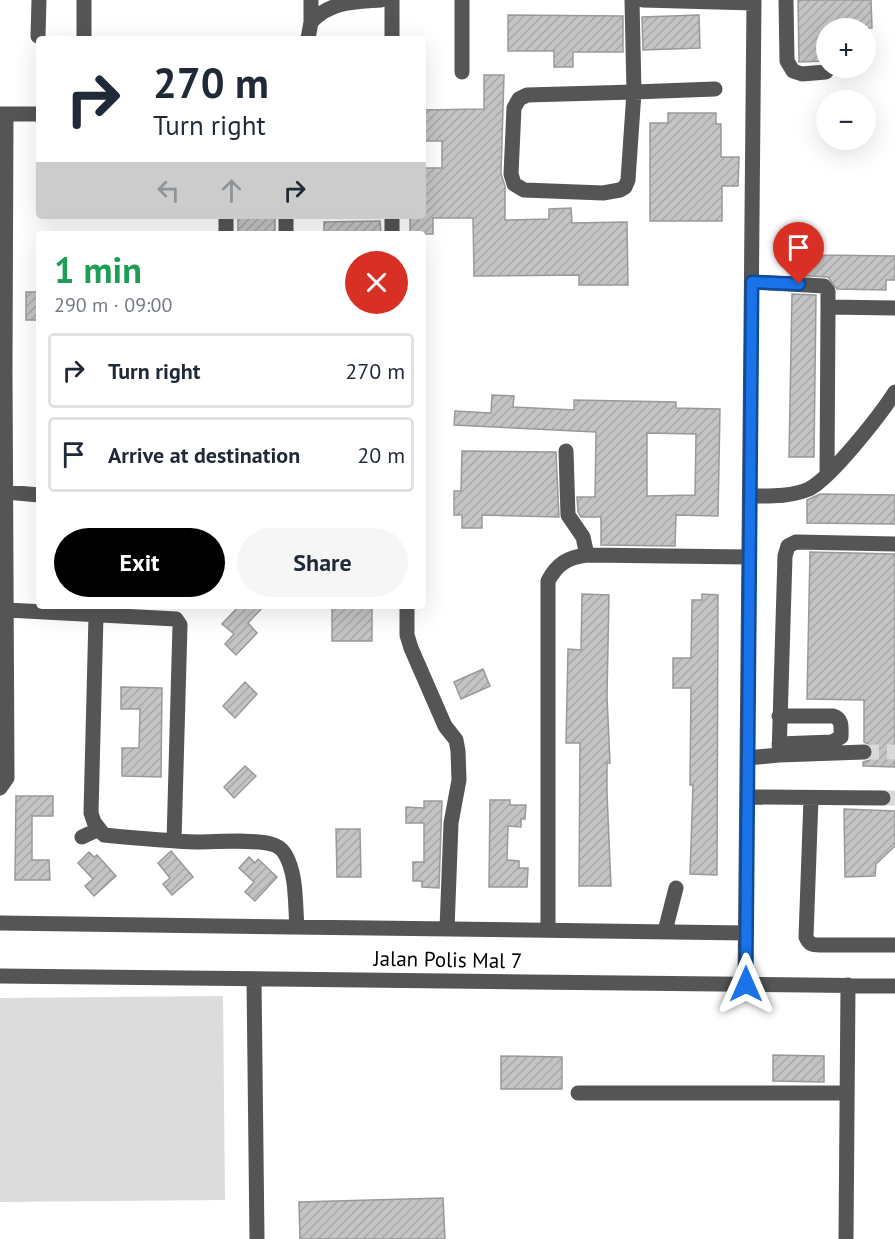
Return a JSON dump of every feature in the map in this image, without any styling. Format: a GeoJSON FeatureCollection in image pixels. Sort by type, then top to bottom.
{"type":"FeatureCollection","features":[{"type":"Feature","properties":{"kind":"street"},"geometry":{"type":"LineString","coordinates":[[38,36],[39,0]]}},
{"type":"Feature","properties":{"kind":"street"},"geometry":{"type":"LineString","coordinates":[[84,0],[84,36]]}},
{"type":"Feature","properties":{"kind":"street"},"geometry":{"type":"LineString","coordinates":[[309,36],[311,0]]}},
{"type":"Feature","properties":{"kind":"street"},"geometry":{"type":"LineString","coordinates":[[311,22],[324,9],[339,4],[381,0]]}},
{"type":"Feature","properties":{"kind":"street"},"geometry":{"type":"LineString","coordinates":[[392,0],[392,36]]}},
{"type":"Feature","properties":{"kind":"street"},"geometry":{"type":"LineString","coordinates":[[462,0],[462,72]]}},
{"type":"Feature","properties":{"kind":"street"},"geometry":{"type":"LineString","coordinates":[[632,0],[634,92],[626,187],[603,193],[524,190],[514,184],[511,174],[514,108],[519,99],[526,95],[634,92],[714,89]]}},
{"type":"Feature","properties":{"kind":"street"},"geometry":{"type":"LineString","coordinates":[[643,0],[754,2],[746,984]]}},
{"type":"Feature","properties":{"kind":"street"},"geometry":{"type":"LineString","coordinates":[[786,0],[787,61],[793,71],[802,74],[816,73]]}},
{"type":"Feature","properties":{"kind":"street"},"geometry":{"type":"LineString","coordinates":[[0,789],[8,778],[8,610],[3,539],[6,492],[3,370],[3,114],[36,114]]}},
{"type":"Feature","properties":{"kind":"street"},"geometry":{"type":"LineString","coordinates":[[752,282],[824,286],[828,291],[827,475]]}},
{"type":"Feature","properties":{"kind":"street"},"geometry":{"type":"LineString","coordinates":[[828,307],[895,308]]}},
{"type":"Feature","properties":{"kind":"street"},"geometry":{"type":"LineString","coordinates":[[750,496],[774,496],[808,489],[827,475],[886,406],[895,392]]}},
{"type":"Feature","properties":{"kind":"street"},"geometry":{"type":"LineString","coordinates":[[566,451],[567,515],[583,537],[587,555]]}},
{"type":"Feature","properties":{"kind":"street"},"geometry":{"type":"LineString","coordinates":[[6,492],[36,495]]}},
{"type":"Feature","properties":{"kind":"street"},"geometry":{"type":"LineString","coordinates":[[779,749],[785,556],[788,546],[796,542],[895,544]]}},
{"type":"Feature","properties":{"kind":"street"},"geometry":{"type":"LineString","coordinates":[[548,930],[548,581],[554,570],[566,559],[587,555],[749,557]]}},
{"type":"Feature","properties":{"kind":"street"},"geometry":{"type":"LineString","coordinates":[[407,609],[407,635],[411,648],[445,726],[456,740],[458,751],[459,772],[452,823],[447,929]]}},
{"type":"Feature","properties":{"kind":"street"},"geometry":{"type":"LineString","coordinates":[[8,610],[152,617],[176,620],[180,625],[174,841]]}},
{"type":"Feature","properties":{"kind":"street"},"geometry":{"type":"LineString","coordinates":[[96,616],[91,813],[94,822],[104,835],[174,841],[256,842],[279,847],[285,854],[290,868],[297,927]]}},
{"type":"Feature","properties":{"kind":"street"},"geometry":{"type":"LineString","coordinates":[[747,758],[779,749],[832,742],[841,737],[841,721],[833,716],[779,716]]}},
{"type":"Feature","properties":{"kind":"street"},"geometry":{"type":"LineString","coordinates":[[779,749],[864,752]]}},
{"type":"Feature","properties":{"kind":"street"},"geometry":{"type":"LineString","coordinates":[[747,797],[883,798]]}},
{"type":"Feature","properties":{"kind":"street"},"geometry":{"type":"LineString","coordinates":[[811,798],[806,937],[808,942],[812,945],[895,945]]}},
{"type":"Feature","properties":{"kind":"street"},"geometry":{"type":"LineString","coordinates":[[82,837],[99,829]]}},
{"type":"Feature","properties":{"kind":"street"},"geometry":{"type":"LineString","coordinates":[[665,931],[676,888]]}},
{"type":"Feature","properties":{"kind":"street"},"geometry":{"type":"LineString","coordinates":[[0,923],[746,933]]}},
{"type":"Feature","properties":{"kind":"street","name":"Jalan Polis Mal 7"},"geometry":{"type":"LineString","coordinates":[[0,976],[895,986]]}},
{"type":"Feature","properties":{"kind":"street"},"geometry":{"type":"LineString","coordinates":[[254,979],[257,1239]]}},
{"type":"Feature","properties":{"kind":"street"},"geometry":{"type":"LineString","coordinates":[[846,1239],[848,985]]}},
{"type":"Feature","properties":{"kind":"street"},"geometry":{"type":"LineString","coordinates":[[578,1093],[846,1093]]}},
{"type":"Feature","properties":{"kind":"shaded area"},"geometry":{"type":"Polygon","coordinates":[[[223,996],[225,1200],[0,1202],[0,998],[223,996]]]}},
{"type":"Feature","properties":{"kind":"building"},"geometry":{"type":"Polygon","coordinates":[[[798,0],[871,0],[872,18],[816,18],[816,61],[799,62],[798,0]]]}},
{"type":"Feature","properties":{"kind":"building"},"geometry":{"type":"Polygon","coordinates":[[[508,15],[623,16],[623,52],[573,52],[573,67],[554,67],[554,51],[508,51],[508,15]]]}},
{"type":"Feature","properties":{"kind":"building"},"geometry":{"type":"Polygon","coordinates":[[[699,15],[700,48],[643,50],[642,17],[699,15]]]}},
{"type":"Feature","properties":{"kind":"building"},"geometry":{"type":"Polygon","coordinates":[[[484,75],[504,75],[501,174],[505,186],[505,220],[549,219],[549,209],[571,208],[572,223],[627,222],[628,285],[579,285],[579,275],[474,276],[473,218],[433,218],[433,234],[426,234],[426,231],[410,231],[410,219],[426,219],[426,168],[442,168],[442,141],[426,141],[426,110],[484,109],[484,75]]]}},
{"type":"Feature","properties":{"kind":"building"},"geometry":{"type":"Polygon","coordinates":[[[668,113],[716,113],[716,124],[721,124],[721,157],[739,157],[738,186],[722,186],[722,221],[650,221],[650,123],[668,123],[668,113]]]}},
{"type":"Feature","properties":{"kind":"building"},"geometry":{"type":"Polygon","coordinates":[[[238,219],[275,219],[275,231],[238,231],[238,219]]]}},
{"type":"Feature","properties":{"kind":"building"},"geometry":{"type":"Polygon","coordinates":[[[380,221],[381,231],[324,231],[324,222],[380,221]]]}},
{"type":"Feature","properties":{"kind":"building"},"geometry":{"type":"Polygon","coordinates":[[[794,253],[895,256],[895,280],[886,280],[886,290],[837,289],[828,277],[793,275],[794,253]]]}},
{"type":"Feature","properties":{"kind":"building"},"geometry":{"type":"Polygon","coordinates":[[[26,292],[36,292],[36,320],[26,320],[26,292]]]}},
{"type":"Feature","properties":{"kind":"building"},"geometry":{"type":"Polygon","coordinates":[[[792,294],[816,295],[814,457],[789,457],[792,294]]]}},
{"type":"Feature","properties":{"kind":"building"},"geometry":{"type":"Polygon","coordinates":[[[492,395],[514,396],[513,407],[574,410],[574,400],[676,402],[676,408],[720,409],[718,516],[676,515],[675,546],[601,545],[601,517],[581,517],[578,512],[577,497],[595,497],[596,432],[454,425],[455,411],[491,413],[492,395]],[[647,433],[647,496],[695,495],[696,434],[647,433]]]}},
{"type":"Feature","properties":{"kind":"building"},"geometry":{"type":"Polygon","coordinates":[[[462,451],[556,452],[559,517],[482,515],[482,528],[462,528],[462,515],[454,515],[454,491],[461,491],[462,451]]]}},
{"type":"Feature","properties":{"kind":"building"},"geometry":{"type":"Polygon","coordinates":[[[820,494],[895,495],[895,524],[807,523],[807,500],[820,494]]]}},
{"type":"Feature","properties":{"kind":"building"},"geometry":{"type":"Polygon","coordinates":[[[810,552],[895,554],[895,767],[863,766],[863,762],[870,760],[874,752],[872,746],[864,742],[864,700],[807,699],[810,552]]]}},
{"type":"Feature","properties":{"kind":"building"},"geometry":{"type":"Polygon","coordinates":[[[582,594],[609,595],[607,696],[610,763],[607,763],[607,793],[611,886],[579,886],[580,743],[566,743],[568,649],[581,650],[582,594]]]}},
{"type":"Feature","properties":{"kind":"building"},"geometry":{"type":"Polygon","coordinates":[[[702,594],[718,595],[717,875],[690,874],[693,785],[690,785],[691,688],[673,688],[673,658],[691,658],[692,600],[702,600],[702,594]]]}},
{"type":"Feature","properties":{"kind":"building"},"geometry":{"type":"Polygon","coordinates":[[[236,609],[261,609],[248,623],[257,633],[236,655],[225,644],[234,634],[222,624],[236,609]]]}},
{"type":"Feature","properties":{"kind":"building"},"geometry":{"type":"Polygon","coordinates":[[[332,609],[372,609],[372,641],[332,641],[332,609]]]}},
{"type":"Feature","properties":{"kind":"building"},"geometry":{"type":"Polygon","coordinates":[[[483,669],[490,686],[461,699],[454,682],[483,669]]]}},
{"type":"Feature","properties":{"kind":"building"},"geometry":{"type":"Polygon","coordinates":[[[245,682],[257,694],[235,718],[223,706],[245,682]]]}},
{"type":"Feature","properties":{"kind":"building"},"geometry":{"type":"Polygon","coordinates":[[[121,687],[162,688],[161,777],[122,776],[122,748],[139,748],[140,709],[121,709],[121,687]]]}},
{"type":"Feature","properties":{"kind":"building"},"geometry":{"type":"Polygon","coordinates":[[[245,766],[256,776],[234,798],[224,787],[245,766]]]}},
{"type":"Feature","properties":{"kind":"building"},"geometry":{"type":"Polygon","coordinates":[[[16,796],[53,796],[53,816],[32,816],[32,860],[49,860],[50,880],[15,880],[16,796]]]}},
{"type":"Feature","properties":{"kind":"building"},"geometry":{"type":"Polygon","coordinates":[[[490,800],[510,800],[510,805],[526,805],[525,819],[521,819],[521,827],[508,826],[507,860],[519,861],[519,868],[528,868],[527,887],[489,887],[490,800]]]}},
{"type":"Feature","properties":{"kind":"building"},"geometry":{"type":"Polygon","coordinates":[[[424,801],[442,801],[439,888],[422,887],[422,881],[413,881],[413,862],[424,862],[424,823],[406,823],[406,807],[424,808],[424,801]]]}},
{"type":"Feature","properties":{"kind":"building"},"geometry":{"type":"Polygon","coordinates":[[[844,809],[895,811],[895,846],[876,864],[875,876],[845,877],[844,809]]]}},
{"type":"Feature","properties":{"kind":"building"},"geometry":{"type":"Polygon","coordinates":[[[336,829],[360,829],[361,877],[337,877],[336,829]]]}},
{"type":"Feature","properties":{"kind":"building"},"geometry":{"type":"Polygon","coordinates":[[[171,851],[193,877],[172,895],[163,884],[170,878],[158,863],[171,851]]]}},
{"type":"Feature","properties":{"kind":"building"},"geometry":{"type":"Polygon","coordinates":[[[89,852],[94,857],[97,855],[116,876],[94,896],[85,886],[93,879],[78,863],[89,852]]]}},
{"type":"Feature","properties":{"kind":"building"},"geometry":{"type":"Polygon","coordinates":[[[249,857],[255,863],[258,859],[277,877],[255,901],[245,892],[254,882],[239,868],[249,857]]]}},
{"type":"Feature","properties":{"kind":"building"},"geometry":{"type":"Polygon","coordinates":[[[773,1055],[824,1056],[824,1082],[773,1081],[773,1055]]]}},
{"type":"Feature","properties":{"kind":"building"},"geometry":{"type":"Polygon","coordinates":[[[501,1056],[562,1057],[562,1089],[501,1089],[501,1056]]]}},
{"type":"Feature","properties":{"kind":"building"},"geometry":{"type":"Polygon","coordinates":[[[443,1198],[445,1239],[300,1239],[299,1202],[443,1198]]]}},
{"type":"Feature","properties":{"kind":"tunnel"},"geometry":{"type":"LineString","coordinates":[[864,752],[895,752]]}},
{"type":"Feature","properties":{"kind":"tunnel"},"geometry":{"type":"LineString","coordinates":[[883,798],[895,798]]}},
{"type":"Feature","properties":{"kind":"route"},"geometry":{"type":"LineString","coordinates":[[746,984],[752,282],[799,284]]}}]}
